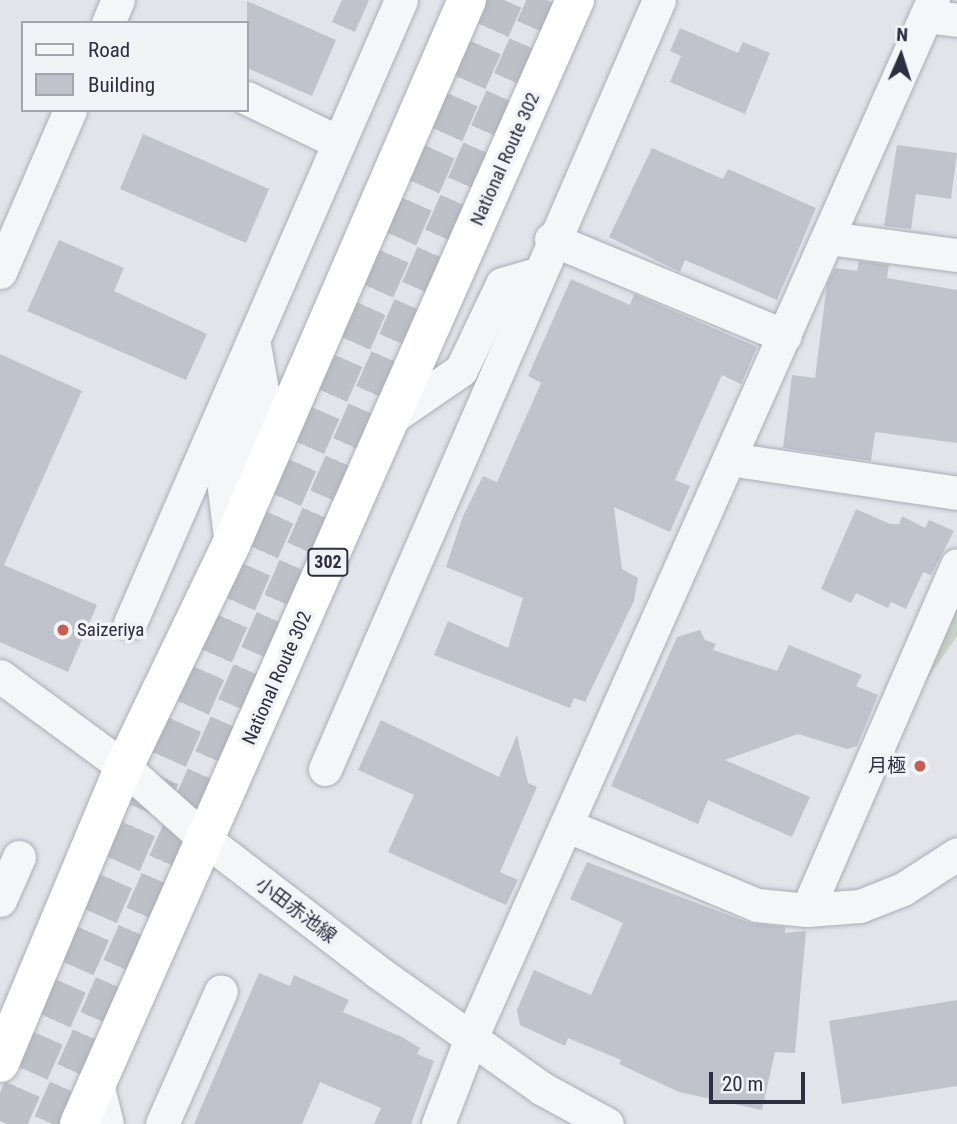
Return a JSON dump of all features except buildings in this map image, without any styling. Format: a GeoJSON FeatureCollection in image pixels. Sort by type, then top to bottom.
{"type":"FeatureCollection","features":[{"type":"Feature","properties":{"kind":"highway"},"geometry":{"type":"LineString","coordinates":[[0,1063],[124,767],[231,545],[467,0]]}},
{"type":"Feature","properties":{"kind":"highway","name":"National Route 302"},"geometry":{"type":"LineString","coordinates":[[79,1124],[575,0]]}},
{"type":"Feature","properties":{"kind":"street"},"geometry":{"type":"LineString","coordinates":[[109,21],[118,0]]}},
{"type":"Feature","properties":{"kind":"street"},"geometry":{"type":"LineString","coordinates":[[130,623],[254,345],[338,142],[401,0]]}},
{"type":"Feature","properties":{"kind":"street"},"geometry":{"type":"LineString","coordinates":[[325,769],[551,239],[659,0]]}},
{"type":"Feature","properties":{"kind":"street"},"geometry":{"type":"LineString","coordinates":[[438,1124],[471,1038],[829,238],[939,12]]}},
{"type":"Feature","properties":{"kind":"street"},"geometry":{"type":"LineString","coordinates":[[248,98],[338,142]]}},
{"type":"Feature","properties":{"kind":"street"},"geometry":{"type":"LineString","coordinates":[[0,272],[69,112]]}},
{"type":"Feature","properties":{"kind":"street"},"geometry":{"type":"LineString","coordinates":[[829,238],[957,255]]}},
{"type":"Feature","properties":{"kind":"street"},"geometry":{"type":"LineString","coordinates":[[551,239],[785,336]]}},
{"type":"Feature","properties":{"kind":"street"},"geometry":{"type":"LineString","coordinates":[[390,419],[461,370],[502,284],[536,274]]}},
{"type":"Feature","properties":{"kind":"street"},"geometry":{"type":"LineString","coordinates":[[231,545],[224,488],[262,390],[254,345]]}},
{"type":"Feature","properties":{"kind":"street"},"geometry":{"type":"LineString","coordinates":[[730,459],[957,493]]}},
{"type":"Feature","properties":{"kind":"street"},"geometry":{"type":"LineString","coordinates":[[807,910],[957,565]]}},
{"type":"Feature","properties":{"kind":"street","name":"小田赤池線"},"geometry":{"type":"LineString","coordinates":[[0,676],[124,767],[206,841],[471,1038],[541,1088],[607,1124]]}},
{"type":"Feature","properties":{"kind":"street"},"geometry":{"type":"LineString","coordinates":[[568,826],[757,905],[807,910],[860,905],[892,893],[957,854]]}},
{"type":"Feature","properties":{"kind":"street"},"geometry":{"type":"LineString","coordinates":[[0,900],[19,857]]}},
{"type":"Feature","properties":{"kind":"street"},"geometry":{"type":"LineString","coordinates":[[162,1124],[221,991]]}},
{"type":"Feature","properties":{"kind":"street"},"geometry":{"type":"LineString","coordinates":[[97,1084],[107,1124]]}},
{"type":"Feature","properties":{"kind":"green space"},"geometry":{"type":"Polygon","coordinates":[[[957,597],[957,636],[909,706],[957,597]]]}},
{"type":"Feature","properties":{"kind":"tunnel"},"geometry":{"type":"LineString","coordinates":[[7,1124],[504,0]]}},
{"type":"Feature","properties":{"kind":"tunnel"},"geometry":{"type":"LineString","coordinates":[[52,1124],[547,0]]}},
{"type":"Feature","properties":{"kind":"place","name":"Saizeriya"},"geometry":{"type":"Point","coordinates":[63,630]}},
{"type":"Feature","properties":{"kind":"place","name":"月極"},"geometry":{"type":"Point","coordinates":[920,766]}}]}
